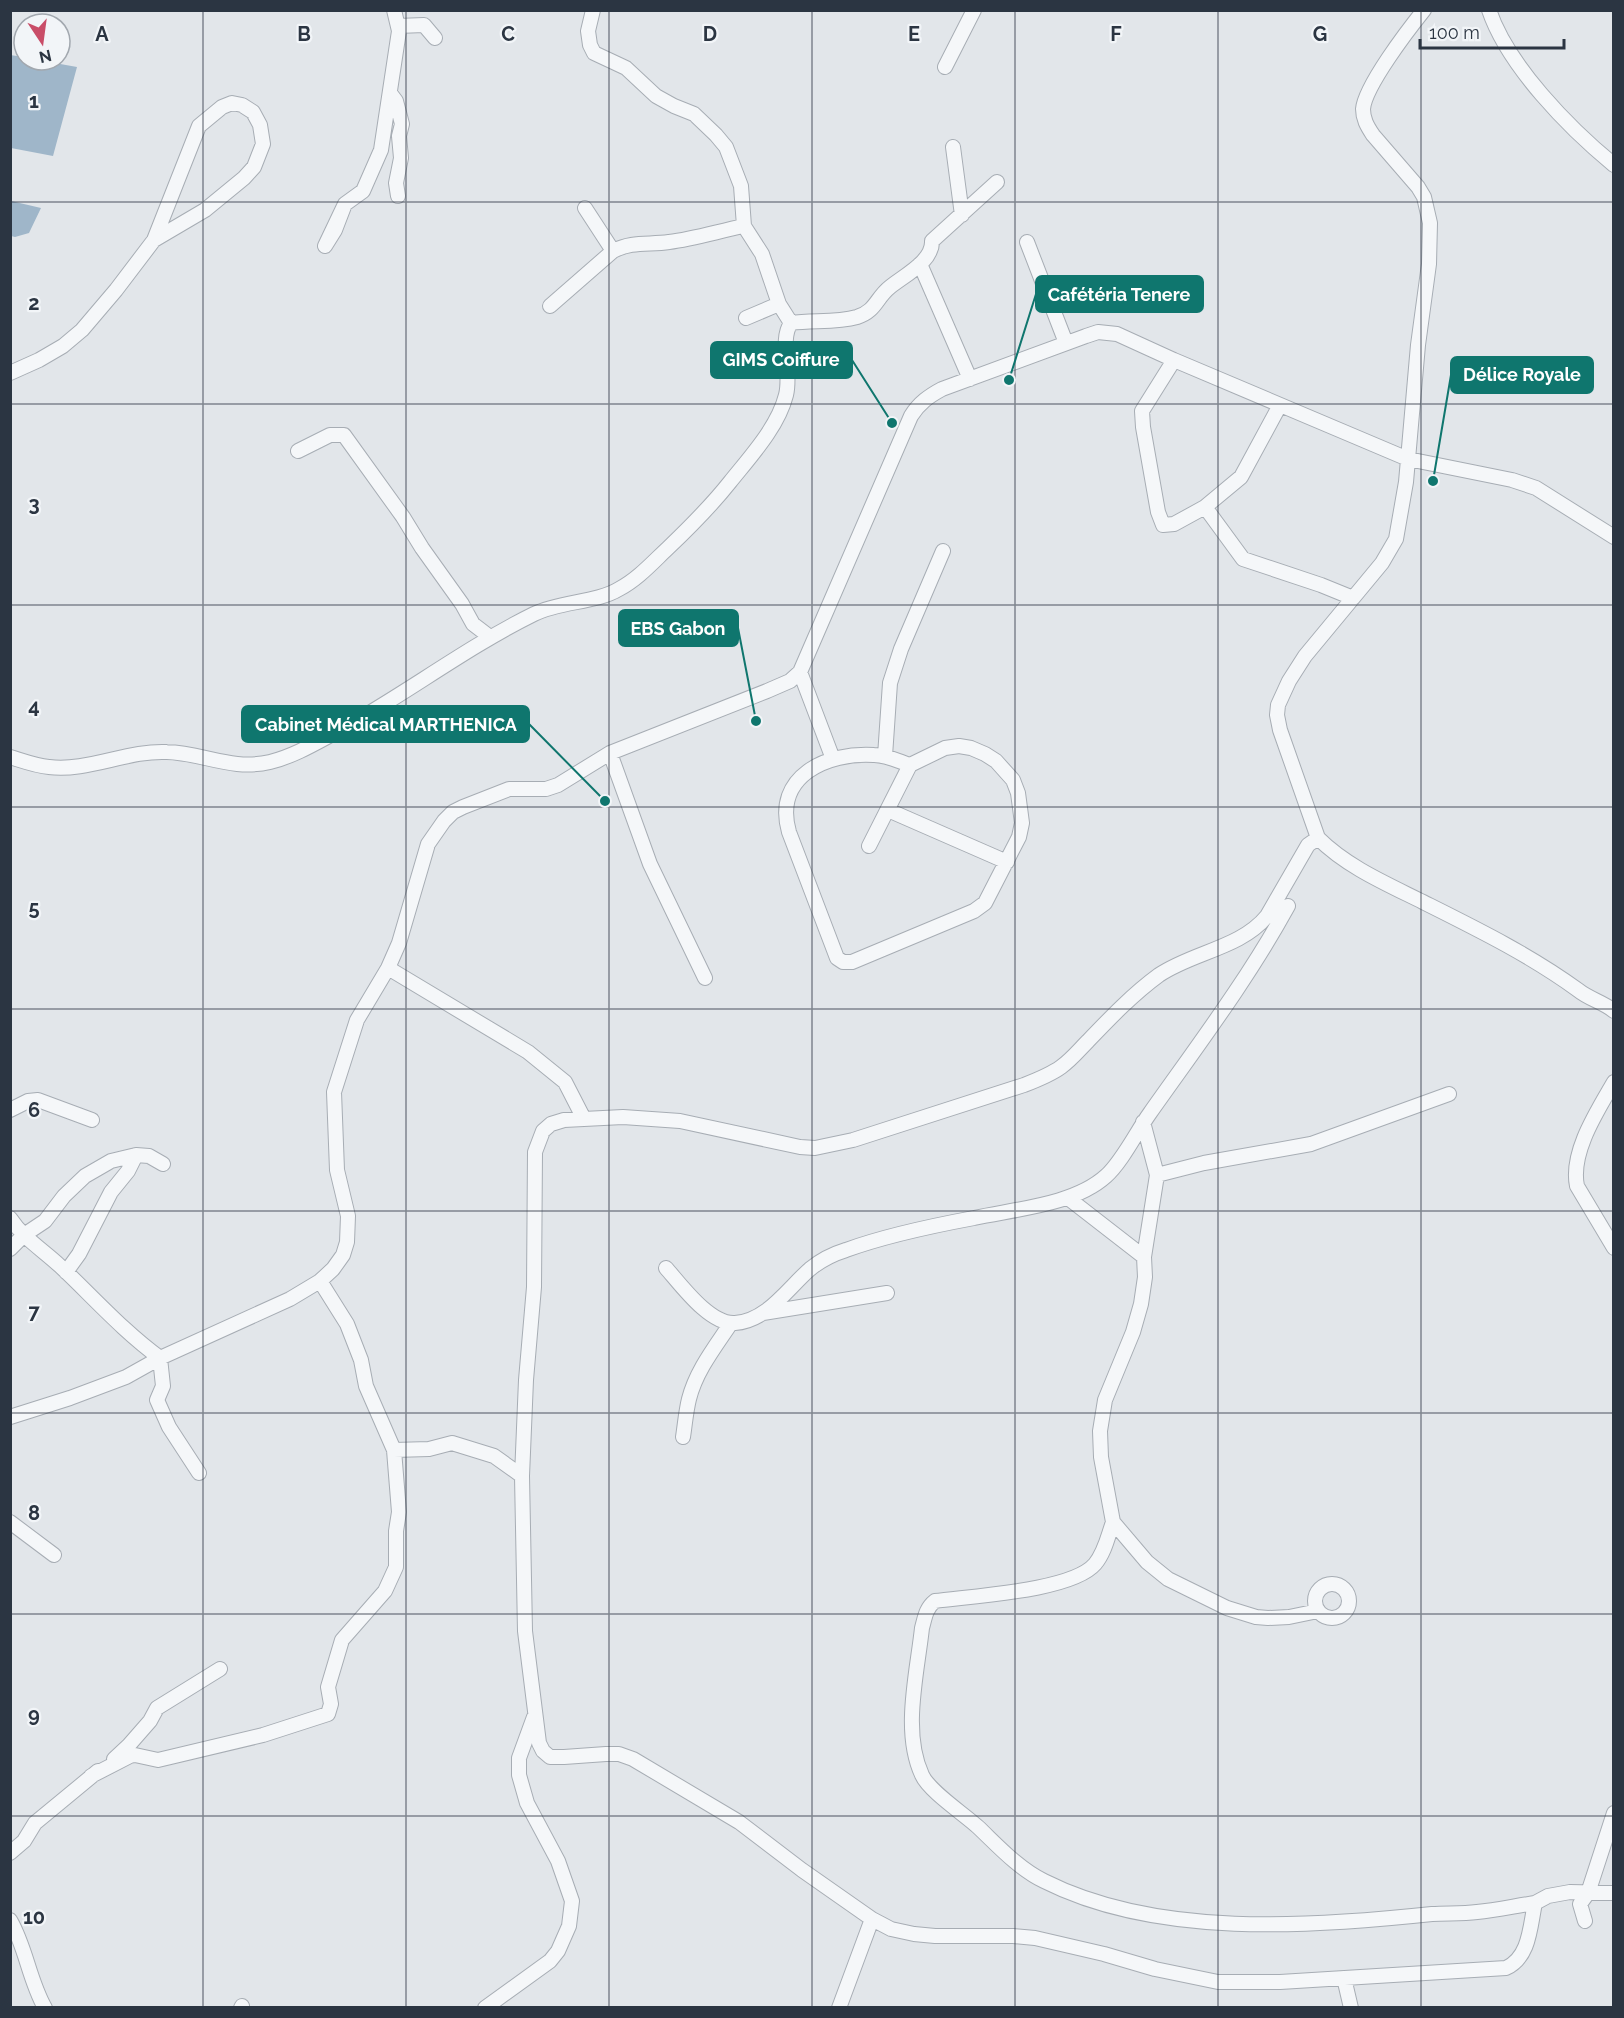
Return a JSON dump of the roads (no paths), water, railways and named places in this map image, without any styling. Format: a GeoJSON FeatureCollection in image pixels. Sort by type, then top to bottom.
{"type":"FeatureCollection","features":[{"type":"Feature","properties":{"kind":"street"},"geometry":{"type":"LineString","coordinates":[[345,204],[363,190],[381,150],[399,31],[394,10]]}},
{"type":"Feature","properties":{"kind":"street"},"geometry":{"type":"LineString","coordinates":[[594,10],[588,31],[594,53],[626,68],[639,82],[665,101],[694,114],[726,147],[741,186],[744,226],[768,267],[779,304],[791,323]]}},
{"type":"Feature","properties":{"kind":"street"},"geometry":{"type":"LineString","coordinates":[[945,67],[974,10]]}},
{"type":"Feature","properties":{"kind":"street"},"geometry":{"type":"LineString","coordinates":[[1424,10],[1369,89],[1363,110],[1366,126],[1372,135],[1418,187],[1426,203],[1430,223],[1429,264],[1418,345],[1403,507],[1396,540],[1382,563],[1297,668],[1278,705],[1277,715],[1280,730],[1318,838],[1328,848],[1373,877],[1515,948],[1580,992],[1614,1011]]}},
{"type":"Feature","properties":{"kind":"street"},"geometry":{"type":"LineString","coordinates":[[1489,10],[1496,30],[1537,89],[1562,117],[1614,165]]}},
{"type":"Feature","properties":{"kind":"street"},"geometry":{"type":"LineString","coordinates":[[398,26],[424,25],[435,38]]}},
{"type":"Feature","properties":{"kind":"street"},"geometry":{"type":"LineString","coordinates":[[390,93],[396,101],[402,124],[399,136],[401,158],[396,183],[398,196]]}},
{"type":"Feature","properties":{"kind":"street"},"geometry":{"type":"LineString","coordinates":[[10,373],[63,346],[82,330],[116,290],[154,240],[199,126],[222,107],[232,103],[242,105],[252,112],[260,125],[263,144],[254,167],[205,210],[154,240]]}},
{"type":"Feature","properties":{"kind":"street"},"geometry":{"type":"LineString","coordinates":[[953,147],[962,215]]}},
{"type":"Feature","properties":{"kind":"street"},"geometry":{"type":"LineString","coordinates":[[10,757],[50,768],[136,754],[167,752],[235,764],[253,765],[272,761],[305,748],[360,719],[490,637],[551,607],[618,590],[649,567],[690,527],[728,484],[773,426],[786,397],[789,367],[785,340],[787,328],[791,323],[842,320],[872,310],[890,287],[920,264],[933,246],[931,242],[997,182]]}},
{"type":"Feature","properties":{"kind":"street"},"geometry":{"type":"LineString","coordinates":[[585,208],[613,251]]}},
{"type":"Feature","properties":{"kind":"street"},"geometry":{"type":"LineString","coordinates":[[550,306],[613,251],[633,244],[670,242],[744,226]]}},
{"type":"Feature","properties":{"kind":"street"},"geometry":{"type":"LineString","coordinates":[[1027,242],[1066,343]]}},
{"type":"Feature","properties":{"kind":"street"},"geometry":{"type":"LineString","coordinates":[[920,264],[970,379]]}},
{"type":"Feature","properties":{"kind":"street"},"geometry":{"type":"LineString","coordinates":[[746,318],[779,304]]}},
{"type":"Feature","properties":{"kind":"street"},"geometry":{"type":"LineString","coordinates":[[10,1417],[126,1377],[159,1358],[290,1299],[320,1281],[333,1269],[343,1255],[347,1242],[348,1216],[337,1170],[334,1092],[357,1020],[388,968],[402,932],[428,844],[436,830],[453,812],[491,794],[509,789],[546,789],[558,785],[610,753],[790,681],[800,672],[911,416],[918,405],[929,396],[1098,332],[1117,334],[1408,459],[1524,483],[1548,495],[1614,537]]}},
{"type":"Feature","properties":{"kind":"street"},"geometry":{"type":"LineString","coordinates":[[1174,360],[1142,411],[1158,512],[1161,522],[1168,526],[1205,507],[1241,477],[1280,405]]}},
{"type":"Feature","properties":{"kind":"street"},"geometry":{"type":"LineString","coordinates":[[298,451],[330,435],[344,435],[462,604],[473,624],[490,637]]}},
{"type":"Feature","properties":{"kind":"street"},"geometry":{"type":"LineString","coordinates":[[1205,507],[1243,559],[1353,598]]}},
{"type":"Feature","properties":{"kind":"street"},"geometry":{"type":"LineString","coordinates":[[885,756],[890,683],[901,650],[943,551]]}},
{"type":"Feature","properties":{"kind":"street"},"geometry":{"type":"LineString","coordinates":[[800,672],[833,759]]}},
{"type":"Feature","properties":{"kind":"street"},"geometry":{"type":"LineString","coordinates":[[869,846],[910,765],[945,748],[959,746],[985,754],[1005,770],[1013,780],[1018,793],[1023,823],[1007,862],[985,903],[974,911],[852,962],[839,961],[829,943],[789,832],[785,810],[791,790],[804,773],[833,759],[875,755],[910,765]]}},
{"type":"Feature","properties":{"kind":"street"},"geometry":{"type":"LineString","coordinates":[[610,753],[646,855],[705,978]]}},
{"type":"Feature","properties":{"kind":"street"},"geometry":{"type":"LineString","coordinates":[[888,810],[1007,862]]}},
{"type":"Feature","properties":{"kind":"street"},"geometry":{"type":"LineString","coordinates":[[1318,838],[1308,845],[1259,926],[1248,933],[1188,958],[1158,976],[1136,994],[1062,1066],[1033,1081],[853,1140],[815,1148],[800,1148],[666,1119],[564,1120],[551,1124],[543,1131],[536,1144],[534,1287],[526,1380],[522,1476],[525,1631],[539,1743],[550,1757],[612,1754],[633,1759],[739,1822],[802,1870],[891,1929],[935,1936],[1035,1938],[1155,1969],[1218,1982],[1280,1982],[1506,1968],[1516,1963],[1522,1955],[1535,1903]]}},
{"type":"Feature","properties":{"kind":"street"},"geometry":{"type":"LineString","coordinates":[[666,1268],[694,1300],[715,1317],[731,1323],[750,1320],[763,1313],[812,1268],[834,1254],[944,1224],[1068,1198],[1096,1184],[1107,1176],[1227,1005],[1288,906]]}},
{"type":"Feature","properties":{"kind":"street"},"geometry":{"type":"LineString","coordinates":[[388,968],[528,1052],[565,1082],[584,1119]]}},
{"type":"Feature","properties":{"kind":"street"},"geometry":{"type":"LineString","coordinates":[[1614,1082],[1590,1123],[1575,1174],[1577,1186],[1614,1248]]}},
{"type":"Feature","properties":{"kind":"street"},"geometry":{"type":"LineString","coordinates":[[1156,1175],[1204,1163],[1311,1144],[1449,1094]]}},
{"type":"Feature","properties":{"kind":"street"},"geometry":{"type":"LineString","coordinates":[[10,1110],[28,1101],[38,1100],[92,1120]]}},
{"type":"Feature","properties":{"kind":"street"},"geometry":{"type":"LineString","coordinates":[[1143,1122],[1156,1175],[1144,1257],[1145,1277],[1141,1304],[1133,1332],[1106,1400],[1100,1431],[1101,1457],[1113,1522],[1103,1552],[1095,1564],[1075,1578],[1048,1585],[935,1600],[926,1612],[911,1732],[922,1777],[936,1793],[994,1844],[1042,1880],[1076,1896],[1124,1909],[1221,1923],[1334,1924],[1440,1913],[1474,1913],[1535,1903],[1556,1893],[1614,1893]]}},
{"type":"Feature","properties":{"kind":"street"},"geometry":{"type":"LineString","coordinates":[[10,1249],[24,1235],[45,1221],[64,1196],[85,1176],[111,1161],[136,1155],[149,1156],[163,1164]]}},
{"type":"Feature","properties":{"kind":"street"},"geometry":{"type":"LineString","coordinates":[[66,1272],[79,1254],[111,1192],[129,1172],[136,1155]]}},
{"type":"Feature","properties":{"kind":"street"},"geometry":{"type":"LineString","coordinates":[[1068,1198],[1144,1257]]}},
{"type":"Feature","properties":{"kind":"street"},"geometry":{"type":"LineString","coordinates":[[10,1218],[24,1235],[66,1272],[127,1332],[159,1358],[163,1386],[157,1400],[169,1427],[199,1473]]}},
{"type":"Feature","properties":{"kind":"street"},"geometry":{"type":"LineString","coordinates":[[91,1776],[130,1756],[158,1760],[323,1718],[328,1714],[331,1704],[328,1687],[342,1640],[385,1591],[396,1568],[396,1531],[399,1512],[394,1450],[366,1386],[361,1360],[346,1324],[320,1281]]}},
{"type":"Feature","properties":{"kind":"street"},"geometry":{"type":"LineString","coordinates":[[763,1313],[887,1293]]}},
{"type":"Feature","properties":{"kind":"street"},"geometry":{"type":"LineString","coordinates":[[683,1437],[689,1398],[696,1380],[706,1360],[731,1323]]}},
{"type":"Feature","properties":{"kind":"street"},"geometry":{"type":"LineString","coordinates":[[394,1450],[419,1450],[452,1443],[494,1456],[522,1476]]}},
{"type":"Feature","properties":{"kind":"street"},"geometry":{"type":"LineString","coordinates":[[10,1522],[54,1555]]}},
{"type":"Feature","properties":{"kind":"street"},"geometry":{"type":"LineString","coordinates":[[1113,1522],[1147,1562],[1168,1579],[1227,1608],[1256,1617],[1268,1618],[1289,1617],[1318,1611]]}},
{"type":"Feature","properties":{"kind":"street"},"geometry":{"type":"LineString","coordinates":[[10,1853],[24,1841],[35,1823],[125,1750],[150,1721],[157,1708],[220,1669]]}},
{"type":"Feature","properties":{"kind":"street"},"geometry":{"type":"LineString","coordinates":[[485,2007],[550,1961],[558,1951],[569,1926],[572,1900],[558,1861],[527,1803],[519,1775],[519,1758],[534,1715]]}},
{"type":"Feature","properties":{"kind":"street"},"geometry":{"type":"LineString","coordinates":[[1585,1921],[1580,1904],[1588,1893],[1614,1813]]}},
{"type":"Feature","properties":{"kind":"street"},"geometry":{"type":"LineString","coordinates":[[839,2007],[872,1918]]}},
{"type":"Feature","properties":{"kind":"street"},"geometry":{"type":"LineString","coordinates":[[10,1920],[45,2007]]}},
{"type":"Feature","properties":{"kind":"street"},"geometry":{"type":"LineString","coordinates":[[1344,1978],[1351,2007]]}},
{"type":"Feature","properties":{"kind":"water"},"geometry":{"type":"Polygon","coordinates":[[[10,55],[12,55],[12,72],[72,72],[72,66],[77,67],[53,156],[11,148],[10,55]]]}},
{"type":"Feature","properties":{"kind":"water"},"geometry":{"type":"Polygon","coordinates":[[[11,201],[41,208],[29,233],[11,236],[11,201]]]}},
{"type":"Feature","properties":{"kind":"place","name":"Cafétéria Tenere"},"geometry":{"type":"Point","coordinates":[1009,380]}},
{"type":"Feature","properties":{"kind":"place","name":"GIMS Coiffure"},"geometry":{"type":"Point","coordinates":[892,423]}},
{"type":"Feature","properties":{"kind":"place","name":"Délice Royale"},"geometry":{"type":"Point","coordinates":[1433,481]}},
{"type":"Feature","properties":{"kind":"place","name":"EBS Gabon"},"geometry":{"type":"Point","coordinates":[756,721]}},
{"type":"Feature","properties":{"kind":"place","name":"Cabinet Médical MARTHENICA"},"geometry":{"type":"Point","coordinates":[605,801]}}]}
